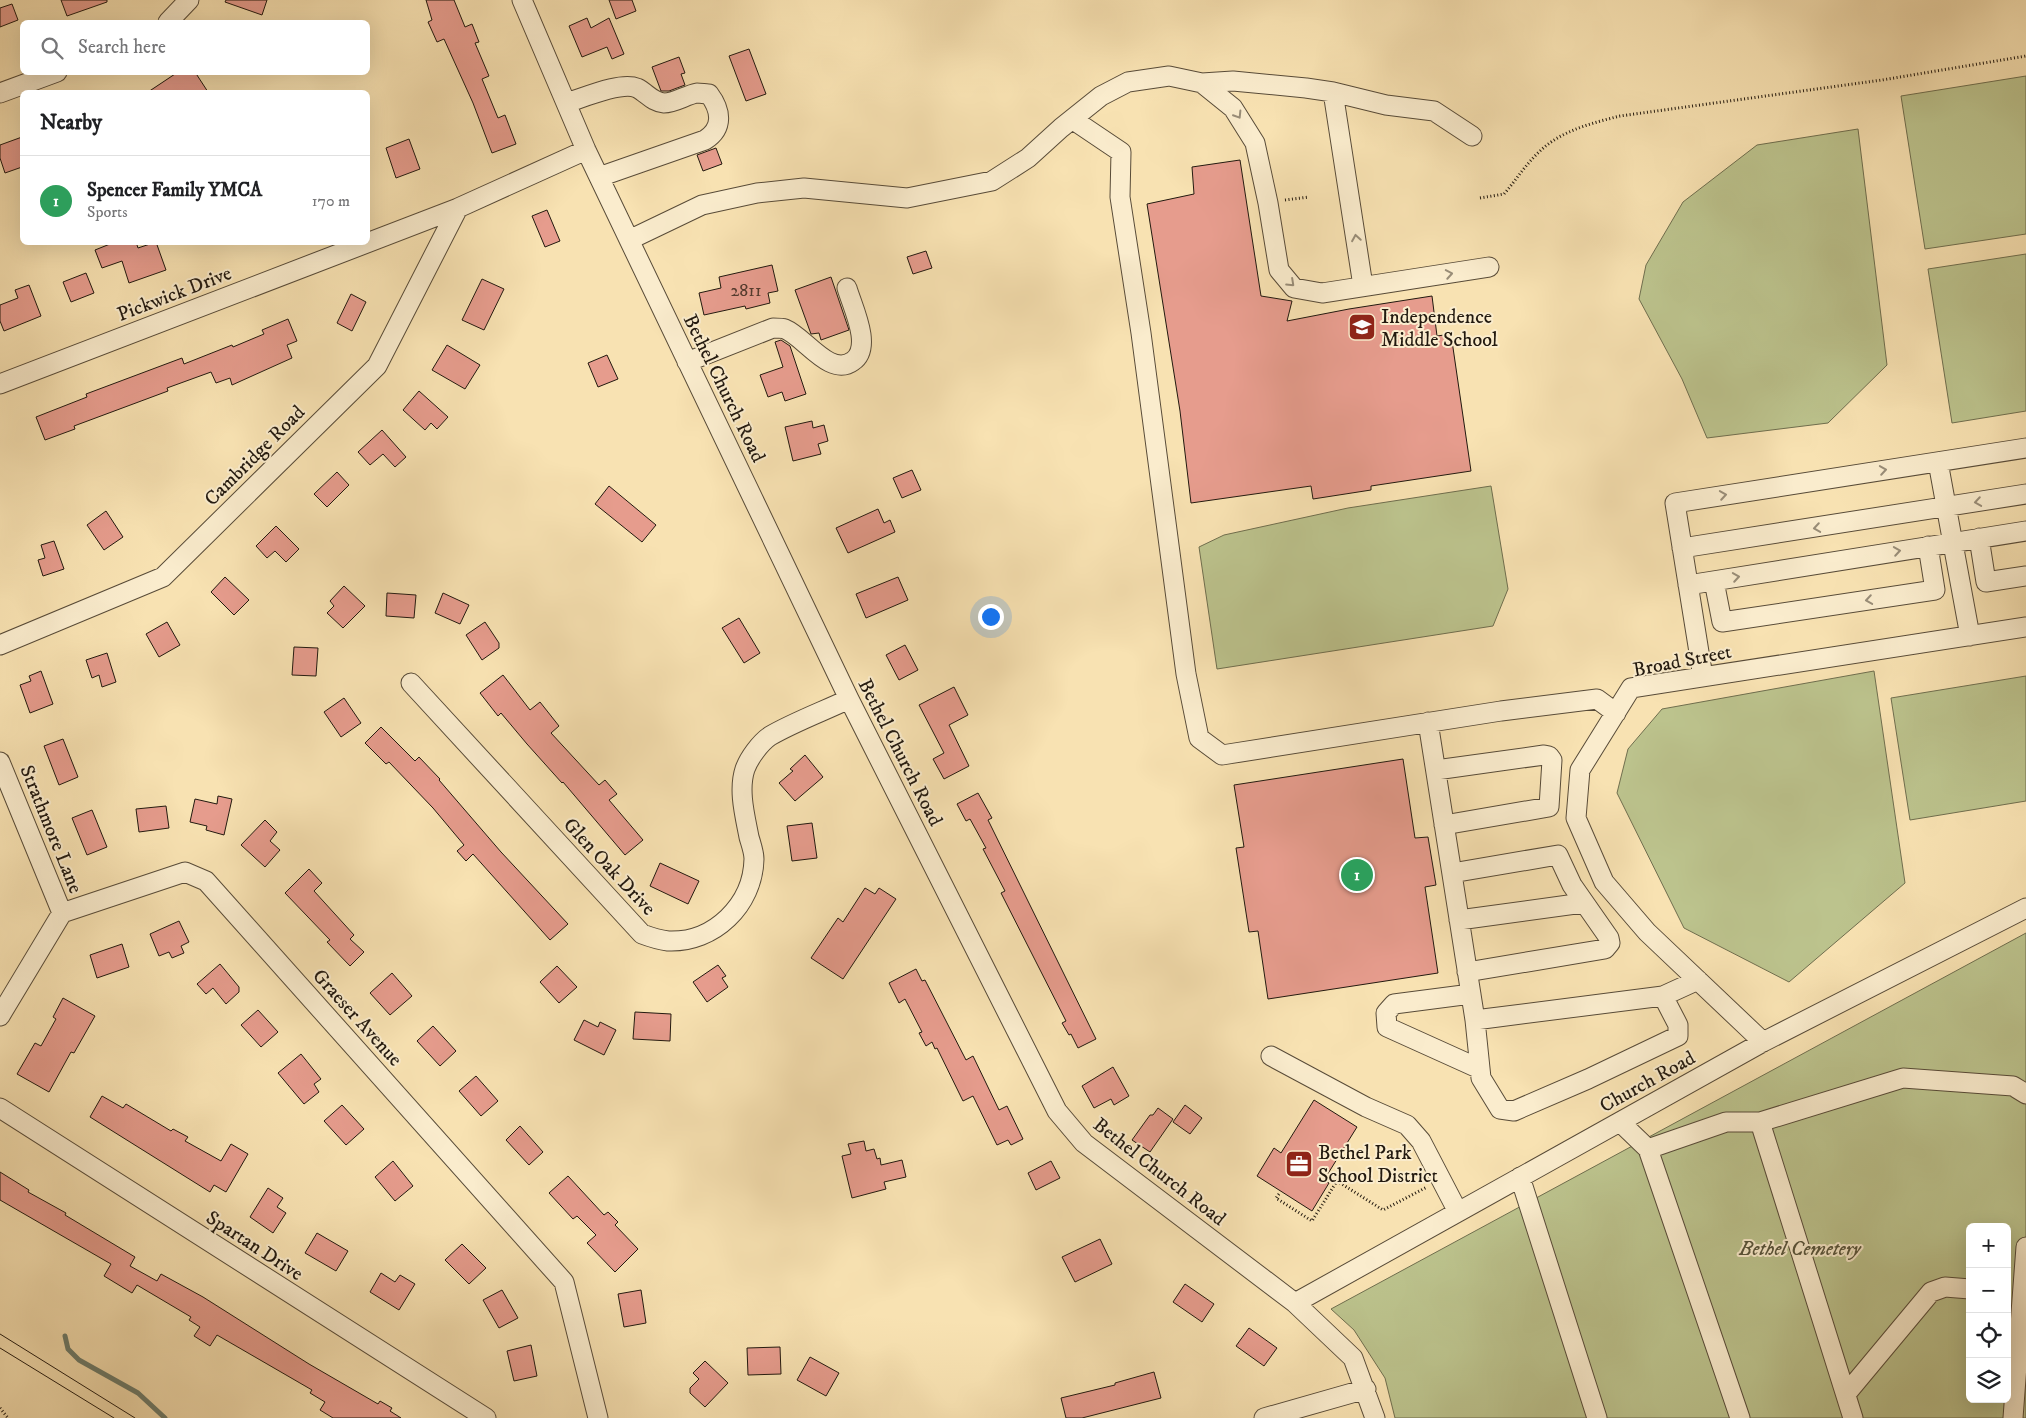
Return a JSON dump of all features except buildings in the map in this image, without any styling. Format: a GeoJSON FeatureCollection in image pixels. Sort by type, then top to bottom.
{"type":"FeatureCollection","features":[{"type":"Feature","properties":{"kind":"street"},"geometry":{"type":"LineString","coordinates":[[170,20],[189,0]]}},
{"type":"Feature","properties":{"kind":"street","name":"Bethel Church Road"},"geometry":{"type":"LineString","coordinates":[[522,0],[586,150],[849,699],[1056,1111],[1084,1143],[1295,1303],[1353,1358],[1366,1389],[1375,1418]]}},
{"type":"Feature","properties":{"kind":"street"},"geometry":{"type":"LineString","coordinates":[[0,93],[49,75]]}},
{"type":"Feature","properties":{"kind":"street"},"geometry":{"type":"LineString","coordinates":[[629,240],[702,205],[757,193],[804,188],[907,198],[992,181],[1028,158],[1101,96],[1128,82],[1169,76],[1202,83],[1233,81],[1333,92],[1386,105],[1434,111],[1472,136]]}},
{"type":"Feature","properties":{"kind":"street"},"geometry":{"type":"LineString","coordinates":[[1202,83],[1233,108],[1255,142],[1268,203],[1278,270],[1294,288],[1322,293],[1489,267]]}},
{"type":"Feature","properties":{"kind":"street"},"geometry":{"type":"LineString","coordinates":[[566,103],[628,86],[638,89],[647,97],[658,102],[667,103],[697,93],[709,94],[715,102],[719,116],[718,129],[706,140],[599,177]]}},
{"type":"Feature","properties":{"kind":"street"},"geometry":{"type":"LineString","coordinates":[[1333,92],[1363,286]]}},
{"type":"Feature","properties":{"kind":"street"},"geometry":{"type":"LineString","coordinates":[[1072,119],[1121,152],[1120,197],[1141,333],[1186,674],[1199,738],[1222,755],[1501,711],[1597,699],[1616,713]]}},
{"type":"Feature","properties":{"kind":"street","name":"Pickwick Drive"},"geometry":{"type":"LineString","coordinates":[[370,242],[458,208],[586,150]]}},
{"type":"Feature","properties":{"kind":"street","name":"Cambridge Road"},"geometry":{"type":"LineString","coordinates":[[0,645],[162,577],[376,366],[458,208]]}},
{"type":"Feature","properties":{"kind":"street","name":"Pickwick Drive"},"geometry":{"type":"LineString","coordinates":[[0,384],[362,245]]}},
{"type":"Feature","properties":{"kind":"street"},"geometry":{"type":"LineString","coordinates":[[688,362],[773,328],[784,329],[832,364],[845,365],[853,362],[861,349],[862,336],[847,288]]}},
{"type":"Feature","properties":{"kind":"street"},"geometry":{"type":"LineString","coordinates":[[1703,677],[1674,503],[2026,448]]}},
{"type":"Feature","properties":{"kind":"street"},"geometry":{"type":"LineString","coordinates":[[1938,462],[1970,636]]}},
{"type":"Feature","properties":{"kind":"street"},"geometry":{"type":"LineString","coordinates":[[1682,548],[2026,494]]}},
{"type":"Feature","properties":{"kind":"street"},"geometry":{"type":"LineString","coordinates":[[1688,585],[2026,531]]}},
{"type":"Feature","properties":{"kind":"street"},"geometry":{"type":"LineString","coordinates":[[1980,538],[1986,582],[2026,576]]}},
{"type":"Feature","properties":{"kind":"street"},"geometry":{"type":"LineString","coordinates":[[1714,581],[1722,622],[1935,590],[1928,546]]}},
{"type":"Feature","properties":{"kind":"street","name":"Broad Street"},"geometry":{"type":"LineString","coordinates":[[1763,1042],[1647,932],[1604,882],[1576,818],[1580,770],[1631,688],[2026,627]]}},
{"type":"Feature","properties":{"kind":"street","name":"Glen Oak Drive"},"geometry":{"type":"LineString","coordinates":[[411,683],[642,934],[667,941],[692,939],[720,926],[738,908],[750,884],[754,858],[745,816],[743,792],[745,769],[756,750],[769,737],[849,699]]}},
{"type":"Feature","properties":{"kind":"street"},"geometry":{"type":"LineString","coordinates":[[1428,722],[1475,1020],[1481,1078],[1500,1109],[1514,1111],[1588,1079],[1678,1036],[1678,1025],[1663,996]]}},
{"type":"Feature","properties":{"kind":"street"},"geometry":{"type":"LineString","coordinates":[[1436,770],[1544,755],[1549,756],[1552,760],[1548,807],[1444,825]]}},
{"type":"Feature","properties":{"kind":"street","name":"Strathmore Lane"},"geometry":{"type":"LineString","coordinates":[[0,762],[62,913]]}},
{"type":"Feature","properties":{"kind":"street"},"geometry":{"type":"LineString","coordinates":[[1452,873],[1556,854],[1560,856],[1568,878],[1583,903],[1609,938],[1610,943],[1607,948],[1467,972]]}},
{"type":"Feature","properties":{"kind":"street","name":"Graeser Avenue"},"geometry":{"type":"LineString","coordinates":[[62,913],[186,872],[206,880],[564,1282],[598,1418]]}},
{"type":"Feature","properties":{"kind":"street"},"geometry":{"type":"LineString","coordinates":[[1459,920],[1583,903]]}},
{"type":"Feature","properties":{"kind":"street","name":"Church Road"},"geometry":{"type":"LineString","coordinates":[[1295,1303],[1763,1042],[2026,908]]}},
{"type":"Feature","properties":{"kind":"street"},"geometry":{"type":"LineString","coordinates":[[0,1016],[62,913]]}},
{"type":"Feature","properties":{"kind":"street"},"geometry":{"type":"LineString","coordinates":[[1475,1020],[1663,996],[1698,980]]}},
{"type":"Feature","properties":{"kind":"street"},"geometry":{"type":"LineString","coordinates":[[1471,994],[1394,1004],[1386,1013],[1387,1027],[1480,1068]]}},
{"type":"Feature","properties":{"kind":"street"},"geometry":{"type":"LineString","coordinates":[[1271,1056],[1366,1107],[1407,1125],[1421,1141],[1458,1212]]}},
{"type":"Feature","properties":{"kind":"street"},"geometry":{"type":"LineString","coordinates":[[1648,1149],[1726,1122],[1760,1122],[1903,1078],[2013,1086],[2026,1094]]}},
{"type":"Feature","properties":{"kind":"street","name":"Spartan Drive"},"geometry":{"type":"LineString","coordinates":[[0,1108],[486,1418]]}},
{"type":"Feature","properties":{"kind":"street"},"geometry":{"type":"LineString","coordinates":[[1620,1122],[1648,1149],[1740,1418]]}},
{"type":"Feature","properties":{"kind":"street"},"geometry":{"type":"LineString","coordinates":[[1760,1122],[1853,1418]]}},
{"type":"Feature","properties":{"kind":"street"},"geometry":{"type":"LineString","coordinates":[[1520,1178],[1597,1418]]}},
{"type":"Feature","properties":{"kind":"street"},"geometry":{"type":"LineString","coordinates":[[2013,1418],[2015,1292],[2026,1247]]}},
{"type":"Feature","properties":{"kind":"street"},"geometry":{"type":"LineString","coordinates":[[1846,1394],[1931,1292],[1944,1287],[1966,1289]]}},
{"type":"Feature","properties":{"kind":"street"},"geometry":{"type":"LineString","coordinates":[[1264,1418],[1366,1389]]}},
{"type":"Feature","properties":{"kind":"path"},"geometry":{"type":"LineString","coordinates":[[1480,198],[1504,194],[1540,151],[1558,138],[1586,124],[1620,116],[1882,80],[2026,56]]}},
{"type":"Feature","properties":{"kind":"path"},"geometry":{"type":"LineString","coordinates":[[1284,201],[1309,197]]}},
{"type":"Feature","properties":{"kind":"path"},"geometry":{"type":"LineString","coordinates":[[1279,1194],[1276,1198],[1312,1221],[1337,1181],[1383,1210],[1441,1180]]}},
{"type":"Feature","properties":{"kind":"path"},"geometry":{"type":"LineString","coordinates":[[0,1408],[8,1418]]}},
{"type":"Feature","properties":{"kind":"green space"},"geometry":{"type":"Polygon","coordinates":[[[2026,76],[2026,234],[1925,249],[1901,96],[2026,76]]]}},
{"type":"Feature","properties":{"kind":"green space"},"geometry":{"type":"Polygon","coordinates":[[[1858,129],[1887,365],[1828,423],[1707,438],[1682,379],[1639,299],[1646,265],[1683,202],[1757,145],[1858,129]]]}},
{"type":"Feature","properties":{"kind":"green space"},"geometry":{"type":"Polygon","coordinates":[[[2026,254],[2026,411],[1952,423],[1928,269],[2026,254]]]}},
{"type":"Feature","properties":{"kind":"green space"},"geometry":{"type":"Polygon","coordinates":[[[1491,486],[1508,589],[1493,626],[1217,669],[1199,547],[1224,535],[1348,508],[1491,486]]]}},
{"type":"Feature","properties":{"kind":"green space"},"geometry":{"type":"Polygon","coordinates":[[[1874,671],[1905,883],[1789,982],[1684,928],[1617,793],[1628,749],[1662,709],[1874,671]]]}},
{"type":"Feature","properties":{"kind":"green space"},"geometry":{"type":"Polygon","coordinates":[[[2026,676],[2026,801],[1910,820],[1891,698],[2026,676]]]}},
{"type":"Feature","properties":{"kind":"green space","name":"Bethel Cemetery"},"geometry":{"type":"Polygon","coordinates":[[[2026,933],[2026,1418],[1395,1418],[1385,1378],[1354,1330],[1331,1309],[2026,933]]]}},
{"type":"Feature","properties":{"kind":"waterway"},"geometry":{"type":"LineString","coordinates":[[65,1336],[68,1349],[79,1360],[138,1393],[165,1418]]}},
{"type":"Feature","properties":{"kind":"tram line"},"geometry":{"type":"LineString","coordinates":[[0,1334],[135,1418]]}},
{"type":"Feature","properties":{"kind":"tram line"},"geometry":{"type":"LineString","coordinates":[[0,1348],[114,1418]]}},
{"type":"Feature","properties":{"kind":"place","name":"Independence Middle School"},"geometry":{"type":"Point","coordinates":[1362,327]}},
{"type":"Feature","properties":{"kind":"place","name":"Spencer Family YMCA"},"geometry":{"type":"Point","coordinates":[1357,875]}},
{"type":"Feature","properties":{"kind":"place","name":"Bethel Park School District"},"geometry":{"type":"Point","coordinates":[1299,1164]}}]}
